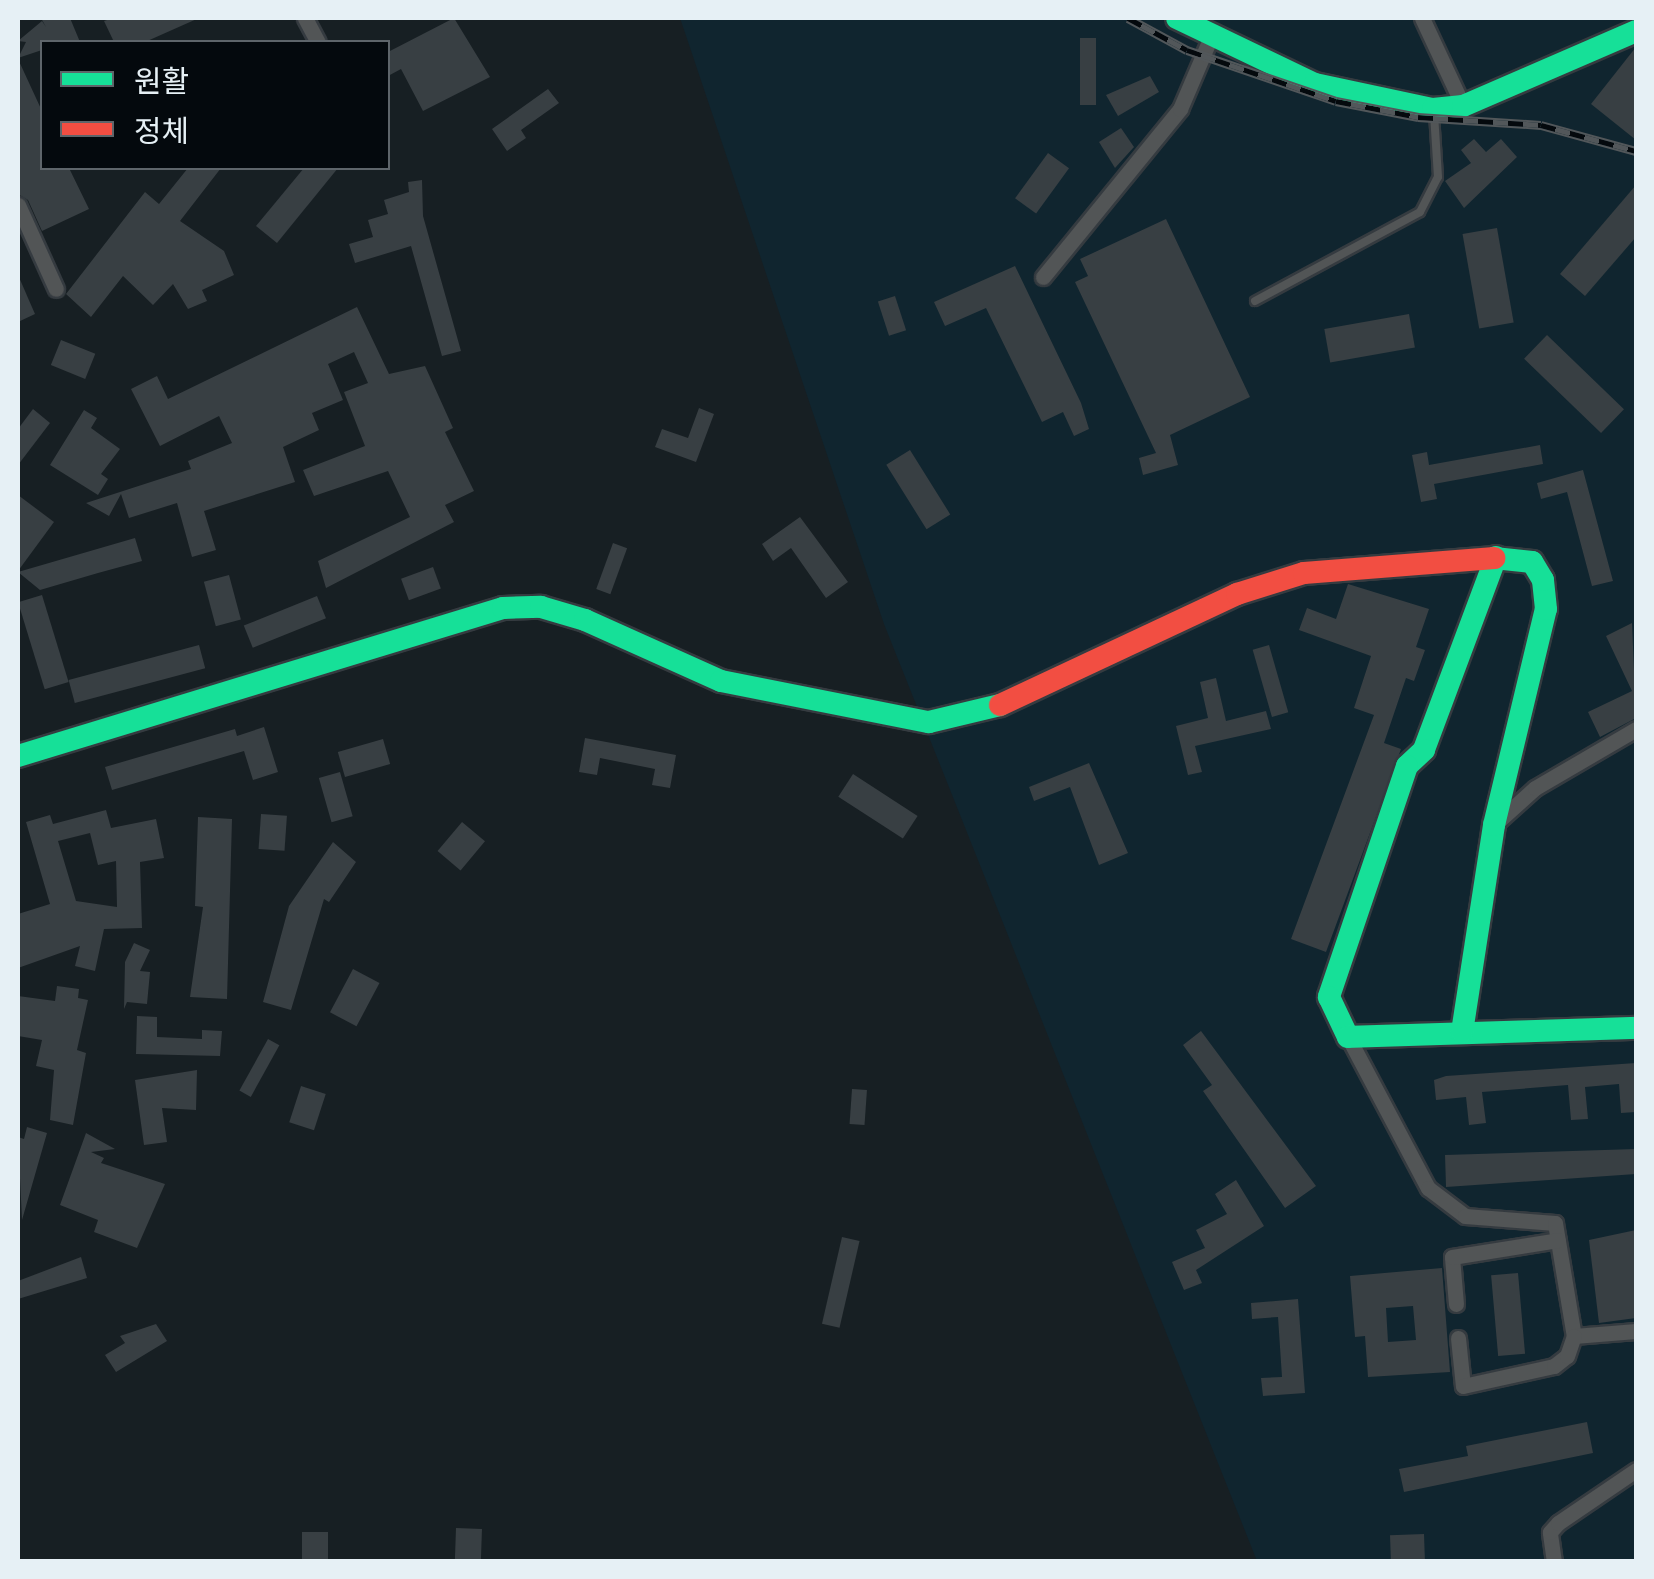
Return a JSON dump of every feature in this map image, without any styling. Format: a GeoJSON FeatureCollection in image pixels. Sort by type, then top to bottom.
{"type":"FeatureCollection","features":[{"type":"Feature","properties":{"kind":"street"},"geometry":{"type":"LineString","coordinates":[[305,18],[317,40]]}},
{"type":"Feature","properties":{"kind":"street"},"geometry":{"type":"LineString","coordinates":[[1177,18],[1210,40],[1314,84],[1433,109],[1464,106],[1636,32]]}},
{"type":"Feature","properties":{"kind":"street"},"geometry":{"type":"LineString","coordinates":[[1422,18],[1464,106]]}},
{"type":"Feature","properties":{"kind":"street"},"geometry":{"type":"LineString","coordinates":[[1043,277],[1180,109],[1210,40]]}},
{"type":"Feature","properties":{"kind":"street"},"geometry":{"type":"LineString","coordinates":[[18,205],[56,289]]}},
{"type":"Feature","properties":{"kind":"street"},"geometry":{"type":"LineString","coordinates":[[18,756],[502,608],[541,607],[664,652],[722,681],[930,722],[978,715],[1237,594],[1304,572],[1496,557],[1532,562],[1543,580],[1546,609],[1494,825],[1462,1032]]}},
{"type":"Feature","properties":{"kind":"street"},"geometry":{"type":"LineString","coordinates":[[1458,1338],[1463,1386],[1554,1366],[1567,1356],[1574,1336],[1555,1223],[1464,1216],[1446,1206],[1428,1188],[1328,997],[1407,766],[1424,750],[1496,557]]}},
{"type":"Feature","properties":{"kind":"street"},"geometry":{"type":"LineString","coordinates":[[1494,825],[1535,788],[1636,729]]}},
{"type":"Feature","properties":{"kind":"street"},"geometry":{"type":"LineString","coordinates":[[1348,1037],[1636,1028]]}},
{"type":"Feature","properties":{"kind":"street"},"geometry":{"type":"LineString","coordinates":[[1456,1304],[1452,1257],[1558,1240]]}},
{"type":"Feature","properties":{"kind":"street"},"geometry":{"type":"LineString","coordinates":[[1574,1336],[1636,1330]]}},
{"type":"Feature","properties":{"kind":"street"},"geometry":{"type":"LineString","coordinates":[[1554,1562],[1550,1532],[1636,1470]]}},
{"type":"Feature","properties":{"kind":"lane"},"geometry":{"type":"LineString","coordinates":[[1255,301],[1420,212],[1438,177],[1433,109]]}},
{"type":"Feature","properties":{"kind":"shaded area"},"geometry":{"type":"Polygon","coordinates":[[[680,18],[1636,18],[1636,1561],[1257,1561],[884,624],[680,18]]]}},
{"type":"Feature","properties":{"kind":"building"},"geometry":{"type":"Polygon","coordinates":[[[41,18],[70,18],[79,40],[40,40],[40,51],[18,58],[26,42],[18,41],[42,21],[46,27],[41,18]]]}},
{"type":"Feature","properties":{"kind":"building"},"geometry":{"type":"Polygon","coordinates":[[[199,18],[150,40],[113,40],[104,21],[199,18]]]}},
{"type":"Feature","properties":{"kind":"building"},"geometry":{"type":"Polygon","coordinates":[[[454,18],[490,77],[423,111],[401,69],[390,75],[390,51],[454,18]]]}},
{"type":"Feature","properties":{"kind":"building"},"geometry":{"type":"Polygon","coordinates":[[[1080,38],[1096,38],[1096,105],[1080,105],[1080,38]]]}},
{"type":"Feature","properties":{"kind":"building"},"geometry":{"type":"Polygon","coordinates":[[[1636,47],[1636,140],[1591,104],[1636,47]]]}},
{"type":"Feature","properties":{"kind":"building"},"geometry":{"type":"Polygon","coordinates":[[[18,59],[40,107],[40,170],[70,170],[89,209],[42,231],[28,200],[18,194],[18,59]]]}},
{"type":"Feature","properties":{"kind":"building"},"geometry":{"type":"Polygon","coordinates":[[[1150,76],[1159,92],[1118,116],[1106,95],[1150,76]]]}},
{"type":"Feature","properties":{"kind":"building"},"geometry":{"type":"Polygon","coordinates":[[[548,89],[559,103],[521,130],[526,138],[507,151],[492,129],[548,89]]]}},
{"type":"Feature","properties":{"kind":"building"},"geometry":{"type":"Polygon","coordinates":[[[1121,128],[1134,147],[1115,168],[1099,142],[1121,128]]]}},
{"type":"Feature","properties":{"kind":"building"},"geometry":{"type":"Polygon","coordinates":[[[1474,139],[1486,152],[1501,139],[1517,157],[1464,208],[1445,181],[1471,163],[1461,150],[1474,139]]]}},
{"type":"Feature","properties":{"kind":"building"},"geometry":{"type":"Polygon","coordinates":[[[1048,153],[1069,168],[1036,214],[1015,198],[1048,153]]]}},
{"type":"Feature","properties":{"kind":"building"},"geometry":{"type":"Polygon","coordinates":[[[186,170],[219,170],[180,221],[224,251],[234,275],[202,290],[207,301],[188,309],[173,284],[153,305],[123,276],[91,317],[66,294],[145,192],[159,204],[186,170]]]}},
{"type":"Feature","properties":{"kind":"building"},"geometry":{"type":"Polygon","coordinates":[[[302,170],[336,170],[277,243],[256,226],[302,170]]]}},
{"type":"Feature","properties":{"kind":"building"},"geometry":{"type":"Polygon","coordinates":[[[422,180],[423,216],[461,351],[442,356],[411,246],[355,263],[349,244],[373,237],[368,220],[388,214],[384,200],[409,192],[408,182],[422,180]]]}},
{"type":"Feature","properties":{"kind":"building"},"geometry":{"type":"Polygon","coordinates":[[[1636,185],[1636,237],[1585,296],[1560,274],[1636,185]]]}},
{"type":"Feature","properties":{"kind":"building"},"geometry":{"type":"Polygon","coordinates":[[[1166,219],[1250,397],[1170,435],[1178,465],[1143,475],[1139,458],[1156,453],[1075,282],[1088,276],[1080,259],[1166,219]]]}},
{"type":"Feature","properties":{"kind":"building"},"geometry":{"type":"Polygon","coordinates":[[[1497,228],[1514,323],[1479,329],[1463,234],[1497,228]]]}},
{"type":"Feature","properties":{"kind":"building"},"geometry":{"type":"Polygon","coordinates":[[[1015,266],[1081,403],[1089,429],[1074,436],[1063,412],[1042,422],[986,308],[945,326],[934,302],[1015,266]]]}},
{"type":"Feature","properties":{"kind":"building"},"geometry":{"type":"Polygon","coordinates":[[[18,275],[35,314],[18,322],[18,275]]]}},
{"type":"Feature","properties":{"kind":"building"},"geometry":{"type":"Polygon","coordinates":[[[895,296],[906,330],[889,336],[878,302],[895,296]]]}},
{"type":"Feature","properties":{"kind":"building"},"geometry":{"type":"Polygon","coordinates":[[[357,307],[389,374],[425,366],[453,428],[445,432],[474,491],[445,505],[454,522],[326,588],[318,561],[410,517],[388,471],[314,496],[303,470],[365,446],[344,392],[368,383],[354,352],[328,364],[343,400],[312,413],[319,430],[283,447],[295,482],[204,511],[216,550],[192,557],[177,503],[129,518],[121,494],[109,516],[86,503],[191,469],[188,461],[232,443],[219,416],[160,446],[131,389],[157,376],[168,399],[357,307]]]}},
{"type":"Feature","properties":{"kind":"building"},"geometry":{"type":"Polygon","coordinates":[[[1409,314],[1415,347],[1330,362],[1324,329],[1409,314]]]}},
{"type":"Feature","properties":{"kind":"building"},"geometry":{"type":"Polygon","coordinates":[[[1547,335],[1624,409],[1601,433],[1524,359],[1547,335]]]}},
{"type":"Feature","properties":{"kind":"building"},"geometry":{"type":"Polygon","coordinates":[[[61,340],[95,354],[85,379],[51,365],[61,340]]]}},
{"type":"Feature","properties":{"kind":"building"},"geometry":{"type":"Polygon","coordinates":[[[699,408],[714,414],[696,462],[655,447],[662,429],[688,438],[699,408]]]}},
{"type":"Feature","properties":{"kind":"building"},"geometry":{"type":"Polygon","coordinates":[[[33,409],[50,423],[18,465],[18,429],[33,409]]]}},
{"type":"Feature","properties":{"kind":"building"},"geometry":{"type":"Polygon","coordinates":[[[84,410],[97,418],[91,428],[120,449],[101,474],[108,479],[98,495],[50,465],[84,410]]]}},
{"type":"Feature","properties":{"kind":"building"},"geometry":{"type":"Polygon","coordinates":[[[1540,445],[1543,464],[1434,484],[1437,499],[1421,502],[1412,455],[1427,452],[1429,465],[1540,445]]]}},
{"type":"Feature","properties":{"kind":"building"},"geometry":{"type":"Polygon","coordinates":[[[910,450],[950,514],[927,529],[886,465],[910,450]]]}},
{"type":"Feature","properties":{"kind":"building"},"geometry":{"type":"Polygon","coordinates":[[[1583,470],[1613,581],[1592,586],[1567,492],[1541,499],[1537,483],[1583,470]]]}},
{"type":"Feature","properties":{"kind":"building"},"geometry":{"type":"Polygon","coordinates":[[[18,495],[54,522],[18,571],[18,495]]]}},
{"type":"Feature","properties":{"kind":"building"},"geometry":{"type":"Polygon","coordinates":[[[800,517],[848,582],[826,598],[791,548],[773,561],[762,544],[800,517]]]}},
{"type":"Feature","properties":{"kind":"building"},"geometry":{"type":"Polygon","coordinates":[[[135,538],[142,561],[40,590],[18,572],[135,538]]]}},
{"type":"Feature","properties":{"kind":"building"},"geometry":{"type":"Polygon","coordinates":[[[613,543],[627,548],[610,594],[596,589],[613,543]]]}},
{"type":"Feature","properties":{"kind":"building"},"geometry":{"type":"Polygon","coordinates":[[[433,567],[441,589],[409,600],[401,579],[433,567]]]}},
{"type":"Feature","properties":{"kind":"building"},"geometry":{"type":"Polygon","coordinates":[[[229,575],[241,619],[216,626],[204,582],[229,575]]]}},
{"type":"Feature","properties":{"kind":"building"},"geometry":{"type":"Polygon","coordinates":[[[1348,584],[1429,609],[1416,647],[1425,650],[1414,681],[1406,678],[1384,743],[1401,749],[1326,952],[1291,939],[1374,715],[1354,708],[1371,656],[1299,630],[1307,608],[1336,619],[1348,584]]]}},
{"type":"Feature","properties":{"kind":"building"},"geometry":{"type":"Polygon","coordinates":[[[42,595],[69,682],[45,689],[18,602],[42,595]]]}},
{"type":"Feature","properties":{"kind":"building"},"geometry":{"type":"Polygon","coordinates":[[[317,596],[326,618],[253,648],[244,626],[317,596]]]}},
{"type":"Feature","properties":{"kind":"building"},"geometry":{"type":"Polygon","coordinates":[[[1632,623],[1636,718],[1600,737],[1588,712],[1632,691],[1606,636],[1632,623]]]}},
{"type":"Feature","properties":{"kind":"building"},"geometry":{"type":"Polygon","coordinates":[[[199,645],[205,668],[75,703],[69,680],[199,645]]]}},
{"type":"Feature","properties":{"kind":"building"},"geometry":{"type":"Polygon","coordinates":[[[1269,645],[1288,712],[1272,717],[1253,650],[1269,645]]]}},
{"type":"Feature","properties":{"kind":"building"},"geometry":{"type":"Polygon","coordinates":[[[1216,678],[1226,721],[1266,711],[1271,729],[1195,746],[1202,772],[1188,775],[1176,726],[1208,718],[1200,682],[1216,678]]]}},
{"type":"Feature","properties":{"kind":"building"},"geometry":{"type":"Polygon","coordinates":[[[264,727],[278,772],[253,780],[244,751],[112,790],[105,767],[235,729],[237,736],[264,727]]]}},
{"type":"Feature","properties":{"kind":"building"},"geometry":{"type":"Polygon","coordinates":[[[585,738],[676,755],[670,788],[652,785],[655,769],[600,758],[597,775],[579,772],[585,738]]]}},
{"type":"Feature","properties":{"kind":"building"},"geometry":{"type":"Polygon","coordinates":[[[383,739],[390,764],[345,777],[338,752],[383,739]]]}},
{"type":"Feature","properties":{"kind":"building"},"geometry":{"type":"Polygon","coordinates":[[[1089,763],[1128,853],[1099,865],[1070,787],[1034,801],[1029,787],[1089,763]]]}},
{"type":"Feature","properties":{"kind":"building"},"geometry":{"type":"Polygon","coordinates":[[[340,772],[353,816],[332,822],[319,778],[340,772]]]}},
{"type":"Feature","properties":{"kind":"building"},"geometry":{"type":"Polygon","coordinates":[[[853,774],[918,816],[903,839],[838,797],[853,774]]]}},
{"type":"Feature","properties":{"kind":"building"},"geometry":{"type":"Polygon","coordinates":[[[106,810],[111,828],[156,819],[164,858],[140,862],[142,928],[104,929],[95,971],[75,966],[80,946],[18,968],[18,914],[50,904],[26,822],[50,815],[53,824],[106,810]],[[90,833],[58,841],[76,901],[117,907],[116,861],[98,865],[90,833]]]}},
{"type":"Feature","properties":{"kind":"building"},"geometry":{"type":"Polygon","coordinates":[[[261,814],[287,816],[284,851],[259,849],[261,814]]]}},
{"type":"Feature","properties":{"kind":"building"},"geometry":{"type":"Polygon","coordinates":[[[198,817],[232,819],[227,999],[190,997],[203,907],[195,906],[198,817]]]}},
{"type":"Feature","properties":{"kind":"building"},"geometry":{"type":"Polygon","coordinates":[[[462,822],[485,841],[461,870],[438,851],[462,822]]]}},
{"type":"Feature","properties":{"kind":"building"},"geometry":{"type":"Polygon","coordinates":[[[333,842],[356,862],[329,902],[324,899],[291,1010],[263,1002],[289,906],[333,842]]]}},
{"type":"Feature","properties":{"kind":"building"},"geometry":{"type":"Polygon","coordinates":[[[134,943],[150,950],[140,971],[150,972],[147,1004],[127,1002],[124,1009],[125,962],[134,943]]]}},
{"type":"Feature","properties":{"kind":"building"},"geometry":{"type":"Polygon","coordinates":[[[353,969],[379,983],[356,1026],[330,1012],[353,969]]]}},
{"type":"Feature","properties":{"kind":"building"},"geometry":{"type":"Polygon","coordinates":[[[57,986],[79,989],[78,998],[88,1000],[77,1050],[86,1053],[73,1125],[50,1120],[54,1070],[36,1066],[42,1040],[18,1036],[18,996],[55,1001],[57,986]]]}},
{"type":"Feature","properties":{"kind":"building"},"geometry":{"type":"Polygon","coordinates":[[[137,1016],[157,1017],[157,1037],[202,1039],[202,1030],[222,1031],[220,1056],[136,1054],[137,1016]]]}},
{"type":"Feature","properties":{"kind":"building"},"geometry":{"type":"Polygon","coordinates":[[[1201,1031],[1316,1186],[1285,1208],[1203,1091],[1212,1085],[1183,1045],[1201,1031]]]}},
{"type":"Feature","properties":{"kind":"building"},"geometry":{"type":"Polygon","coordinates":[[[268,1039],[279,1045],[251,1097],[239,1091],[268,1039]]]}},
{"type":"Feature","properties":{"kind":"building"},"geometry":{"type":"Polygon","coordinates":[[[1636,1063],[1636,1112],[1621,1113],[1619,1084],[1585,1087],[1588,1119],[1571,1120],[1568,1085],[1482,1092],[1486,1123],[1469,1125],[1466,1097],[1436,1100],[1434,1080],[1446,1076],[1636,1063]]]}},
{"type":"Feature","properties":{"kind":"building"},"geometry":{"type":"Polygon","coordinates":[[[197,1070],[196,1110],[162,1108],[167,1142],[144,1145],[135,1080],[197,1070]]]}},
{"type":"Feature","properties":{"kind":"building"},"geometry":{"type":"Polygon","coordinates":[[[301,1086],[326,1094],[314,1130],[289,1122],[301,1086]]]}},
{"type":"Feature","properties":{"kind":"building"},"geometry":{"type":"Polygon","coordinates":[[[852,1089],[867,1090],[865,1125],[850,1124],[852,1089]]]}},
{"type":"Feature","properties":{"kind":"building"},"geometry":{"type":"Polygon","coordinates":[[[27,1127],[47,1133],[22,1220],[18,1137],[24,1139],[27,1127]]]}},
{"type":"Feature","properties":{"kind":"building"},"geometry":{"type":"Polygon","coordinates":[[[86,1133],[115,1149],[91,1152],[104,1158],[101,1163],[165,1184],[137,1248],[94,1232],[98,1220],[60,1205],[86,1133]]]}},
{"type":"Feature","properties":{"kind":"building"},"geometry":{"type":"Polygon","coordinates":[[[1636,1149],[1636,1174],[1446,1187],[1445,1155],[1636,1149]]]}},
{"type":"Feature","properties":{"kind":"building"},"geometry":{"type":"Polygon","coordinates":[[[1236,1180],[1264,1226],[1196,1270],[1202,1283],[1184,1290],[1172,1262],[1205,1248],[1196,1230],[1227,1214],[1215,1194],[1236,1180]]]}},
{"type":"Feature","properties":{"kind":"building"},"geometry":{"type":"Polygon","coordinates":[[[1636,1230],[1636,1318],[1599,1323],[1589,1240],[1636,1230]]]}},
{"type":"Feature","properties":{"kind":"building"},"geometry":{"type":"Polygon","coordinates":[[[842,1237],[860,1241],[840,1328],[822,1324],[842,1237]]]}},
{"type":"Feature","properties":{"kind":"building"},"geometry":{"type":"Polygon","coordinates":[[[81,1257],[87,1278],[18,1299],[18,1281],[81,1257]]]}},
{"type":"Feature","properties":{"kind":"building"},"geometry":{"type":"Polygon","coordinates":[[[1442,1268],[1450,1372],[1368,1377],[1365,1336],[1355,1337],[1350,1276],[1442,1268]],[[1413,1306],[1386,1308],[1388,1342],[1416,1340],[1413,1306]]]}},
{"type":"Feature","properties":{"kind":"building"},"geometry":{"type":"Polygon","coordinates":[[[1518,1273],[1525,1354],[1498,1356],[1491,1275],[1518,1273]]]}},
{"type":"Feature","properties":{"kind":"building"},"geometry":{"type":"Polygon","coordinates":[[[1298,1299],[1305,1393],[1263,1396],[1261,1378],[1282,1377],[1278,1317],[1252,1319],[1251,1303],[1298,1299]]]}},
{"type":"Feature","properties":{"kind":"building"},"geometry":{"type":"Polygon","coordinates":[[[156,1324],[167,1341],[116,1372],[105,1355],[125,1343],[120,1336],[156,1324]]]}},
{"type":"Feature","properties":{"kind":"building"},"geometry":{"type":"Polygon","coordinates":[[[1587,1422],[1593,1453],[1404,1492],[1399,1469],[1468,1456],[1466,1446],[1587,1422]]]}},
{"type":"Feature","properties":{"kind":"building"},"geometry":{"type":"Polygon","coordinates":[[[456,1528],[482,1529],[481,1562],[455,1562],[456,1528]]]}},
{"type":"Feature","properties":{"kind":"building"},"geometry":{"type":"Polygon","coordinates":[[[302,1532],[328,1532],[328,1562],[302,1562],[302,1532]]]}},
{"type":"Feature","properties":{"kind":"building"},"geometry":{"type":"Polygon","coordinates":[[[1424,1534],[1425,1562],[1391,1562],[1390,1535],[1424,1534]]]}},
{"type":"Feature","properties":{"kind":"railway"},"geometry":{"type":"LineString","coordinates":[[1128,18],[1187,50],[1336,101],[1418,117],[1541,125],[1636,151]]}},
{"type":"Feature","properties":{"kind":"traffic: fast"},"geometry":{"type":"LineString","coordinates":[[1177,18],[1315,84],[1433,109],[1463,106],[1636,31]]}},
{"type":"Feature","properties":{"kind":"traffic: fast"},"geometry":{"type":"LineString","coordinates":[[1496,557],[1424,750],[1407,766],[1329,997],[1348,1037],[1636,1028]]}},
{"type":"Feature","properties":{"kind":"traffic: fast"},"geometry":{"type":"LineString","coordinates":[[1462,1032],[1494,825],[1546,609],[1543,580],[1532,562],[1494,558]]}},
{"type":"Feature","properties":{"kind":"traffic: fast"},"geometry":{"type":"LineString","coordinates":[[18,756],[503,608],[541,607],[585,620],[721,681],[929,722],[1000,705]]}},
{"type":"Feature","properties":{"kind":"traffic: jam"},"geometry":{"type":"LineString","coordinates":[[1000,705],[1237,594],[1304,573],[1494,558]]}}]}
